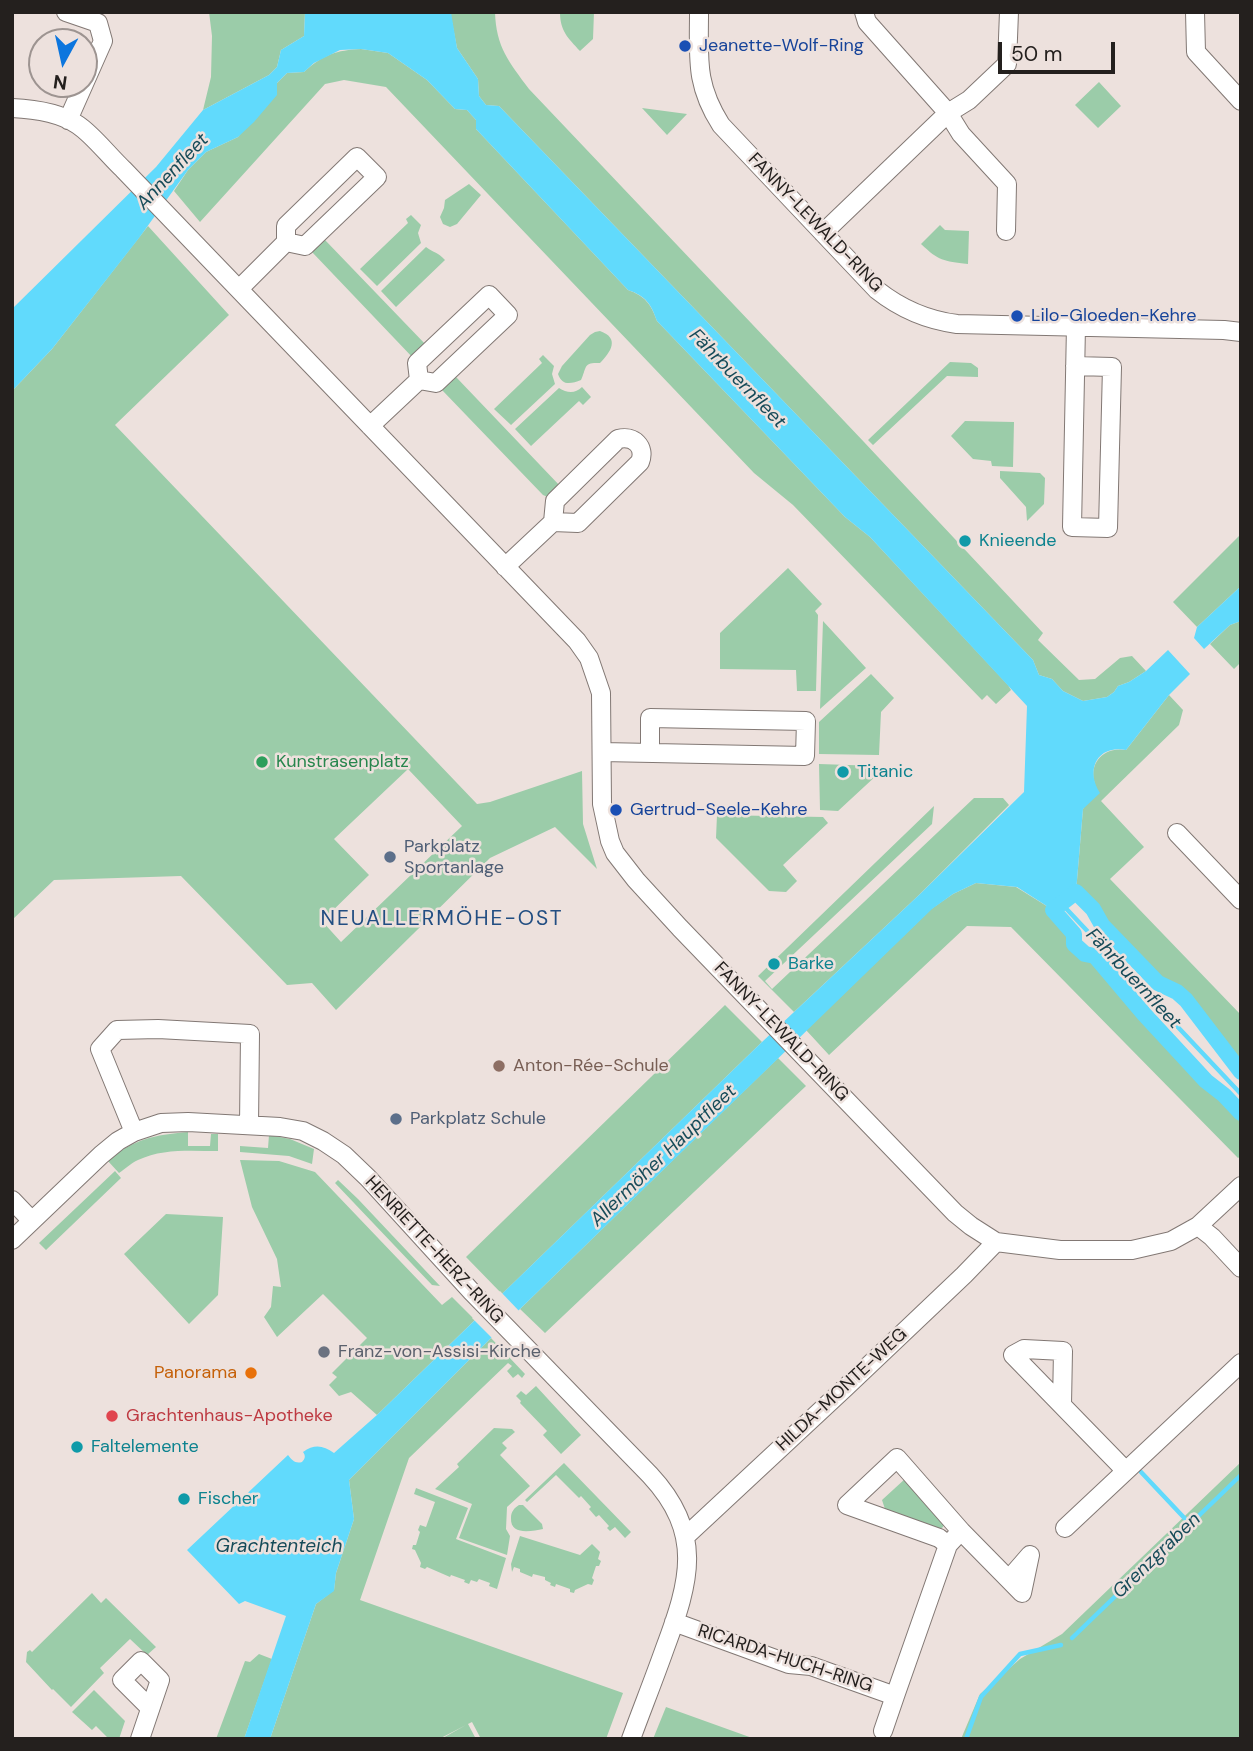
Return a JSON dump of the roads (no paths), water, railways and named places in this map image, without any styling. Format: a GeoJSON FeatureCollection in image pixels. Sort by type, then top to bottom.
{"type":"FeatureCollection","features":[{"type":"Feature","properties":{"kind":"street"},"geometry":{"type":"LineString","coordinates":[[66,12],[98,23],[103,41],[68,120]]}},
{"type":"Feature","properties":{"kind":"street","name":"FANNY-LEWALD-RING"},"geometry":{"type":"LineString","coordinates":[[699,12],[699,70],[702,87],[715,116],[729,135],[877,290],[900,306],[924,317],[969,325],[1241,332]]}},
{"type":"Feature","properties":{"kind":"street"},"geometry":{"type":"LineString","coordinates":[[864,12],[867,22],[948,113],[961,134],[1007,184],[1006,231]]}},
{"type":"Feature","properties":{"kind":"street"},"geometry":{"type":"LineString","coordinates":[[823,233],[948,113],[969,100],[1007,64],[1009,12]]}},
{"type":"Feature","properties":{"kind":"street"},"geometry":{"type":"LineString","coordinates":[[1198,15],[1196,52],[1241,101]]}},
{"type":"Feature","properties":{"kind":"street","name":"FANNY-LEWALD-RING"},"geometry":{"type":"LineString","coordinates":[[12,108],[50,113],[79,126],[571,634],[589,658],[601,693],[604,817],[615,853],[636,880],[955,1213],[996,1242],[1060,1250],[1132,1250],[1171,1241],[1198,1226],[1241,1186]]}},
{"type":"Feature","properties":{"kind":"street"},"geometry":{"type":"LineString","coordinates":[[239,289],[286,242],[286,226],[357,157],[377,177],[305,246],[286,242]]}},
{"type":"Feature","properties":{"kind":"street"},"geometry":{"type":"LineString","coordinates":[[489,295],[508,315],[436,383],[419,380],[417,363],[489,295]]}},
{"type":"Feature","properties":{"kind":"street"},"geometry":{"type":"LineString","coordinates":[[1075,366],[1112,368],[1108,528],[1072,527],[1075,366],[1076,327]]}},
{"type":"Feature","properties":{"kind":"street"},"geometry":{"type":"LineString","coordinates":[[370,426],[419,380]]}},
{"type":"Feature","properties":{"kind":"street"},"geometry":{"type":"LineString","coordinates":[[505,567],[553,522],[555,501],[618,439],[624,437],[638,444],[642,456],[640,462],[578,523],[553,522]]}},
{"type":"Feature","properties":{"kind":"street"},"geometry":{"type":"LineString","coordinates":[[602,752],[805,756],[806,722],[650,718],[650,752]]}},
{"type":"Feature","properties":{"kind":"street"},"geometry":{"type":"LineString","coordinates":[[1177,833],[1241,900]]}},
{"type":"Feature","properties":{"kind":"street"},"geometry":{"type":"LineString","coordinates":[[134,1132],[100,1049],[117,1030],[158,1029],[250,1034],[249,1125]]}},
{"type":"Feature","properties":{"kind":"street","name":"HENRIETTE-HERZ-RING"},"geometry":{"type":"LineString","coordinates":[[12,1240],[118,1141],[134,1132],[161,1124],[188,1122],[249,1125],[303,1131],[344,1156],[664,1489],[678,1516],[686,1536],[687,1574],[683,1597],[631,1739]]}},
{"type":"Feature","properties":{"kind":"street"},"geometry":{"type":"LineString","coordinates":[[12,1200],[32,1221]]}},
{"type":"Feature","properties":{"kind":"street"},"geometry":{"type":"LineString","coordinates":[[1198,1226],[1241,1268]]}},
{"type":"Feature","properties":{"kind":"street","name":"HILDA-MONTE-WEG"},"geometry":{"type":"LineString","coordinates":[[686,1536],[996,1242]]}},
{"type":"Feature","properties":{"kind":"street"},"geometry":{"type":"LineString","coordinates":[[1065,1528],[1241,1363]]}},
{"type":"Feature","properties":{"kind":"street"},"geometry":{"type":"LineString","coordinates":[[1062,1404],[1125,1470]]}},
{"type":"Feature","properties":{"kind":"street"},"geometry":{"type":"LineString","coordinates":[[948,1545],[939,1538],[877,1516],[841,1510],[897,1458],[961,1531],[1010,1578]]}},
{"type":"Feature","properties":{"kind":"street"},"geometry":{"type":"LineString","coordinates":[[862,1491],[877,1516]]}},
{"type":"Feature","properties":{"kind":"street","name":"RICARDA-HUCH-RING"},"geometry":{"type":"LineString","coordinates":[[883,1731],[948,1545],[961,1531]]}},
{"type":"Feature","properties":{"kind":"street","name":"RICARDA-HUCH-RING"},"geometry":{"type":"LineString","coordinates":[[674,1622],[789,1664],[811,1666],[895,1696]]}},
{"type":"Feature","properties":{"kind":"street"},"geometry":{"type":"LineString","coordinates":[[140,1739],[150,1708]]}},
{"type":"Feature","properties":{"kind":"water"},"geometry":{"type":"Polygon","coordinates":[[[305,12],[451,12],[457,48],[478,79],[479,96],[486,105],[499,106],[1033,660],[1039,675],[1052,679],[1063,691],[1083,701],[1107,697],[1118,686],[1146,671],[1168,650],[1190,674],[1169,695],[1126,750],[1108,751],[1096,761],[1094,776],[1100,793],[1083,809],[1076,892],[1053,910],[1017,887],[976,883],[953,894],[932,909],[520,1309],[349,1480],[354,1519],[336,1573],[334,1591],[316,1604],[270,1739],[244,1739],[286,1616],[245,1601],[239,1604],[187,1550],[288,1455],[294,1461],[302,1462],[305,1455],[303,1452],[311,1448],[322,1447],[334,1453],[377,1415],[1024,792],[1027,706],[870,537],[845,517],[657,321],[647,301],[628,290],[476,129],[476,120],[467,110],[455,109],[427,80],[388,53],[361,49],[340,50],[314,63],[304,72],[287,73],[277,83],[277,95],[254,122],[238,137],[206,152],[188,170],[139,238],[52,349],[12,391],[12,309],[156,167],[203,110],[269,75],[277,67],[281,50],[304,36],[305,12]]]}},
{"type":"Feature","properties":{"kind":"water"},"geometry":{"type":"Polygon","coordinates":[[[1241,586],[1241,621],[1230,625],[1204,649],[1194,638],[1197,627],[1241,586]]]}},
{"type":"Feature","properties":{"kind":"waterway"},"geometry":{"type":"LineString","coordinates":[[1241,1072],[1186,1000],[1177,992],[1158,983],[1102,925],[1093,909],[1076,892],[1053,910],[1074,934],[1074,944],[1085,954],[1095,956],[1206,1081],[1241,1113]]}},
{"type":"Feature","properties":{"kind":"waterway","name":"Fährbuernfleet"},"geometry":{"type":"LineString","coordinates":[[1059,901],[1241,1094]]}},
{"type":"Feature","properties":{"kind":"waterway"},"geometry":{"type":"LineString","coordinates":[[1141,1472],[1190,1524]]}},
{"type":"Feature","properties":{"kind":"waterway","name":"Grenzgraben"},"geometry":{"type":"LineString","coordinates":[[1072,1638],[1241,1475]]}},
{"type":"Feature","properties":{"kind":"waterway","name":"Grenzgraben"},"geometry":{"type":"LineString","coordinates":[[966,1739],[981,1697],[1020,1654],[1061,1645]]}},
{"type":"Feature","properties":{"kind":"place","name":"Jeanette-Wolf-Ring"},"geometry":{"type":"Point","coordinates":[685,46]}},
{"type":"Feature","properties":{"kind":"place","name":"Lilo-Gloeden-Kehre"},"geometry":{"type":"Point","coordinates":[1017,316]}},
{"type":"Feature","properties":{"kind":"place","name":"Knieende"},"geometry":{"type":"Point","coordinates":[965,541]}},
{"type":"Feature","properties":{"kind":"place","name":"Kunstrasenplatz"},"geometry":{"type":"Point","coordinates":[262,762]}},
{"type":"Feature","properties":{"kind":"place","name":"Titanic"},"geometry":{"type":"Point","coordinates":[843,772]}},
{"type":"Feature","properties":{"kind":"place","name":"Gertrud-Seele-Kehre"},"geometry":{"type":"Point","coordinates":[616,810]}},
{"type":"Feature","properties":{"kind":"place","name":"Parkplatz Sportanlage"},"geometry":{"type":"Point","coordinates":[390,857]}},
{"type":"Feature","properties":{"kind":"place","name":"Barke"},"geometry":{"type":"Point","coordinates":[774,964]}},
{"type":"Feature","properties":{"kind":"place","name":"Anton-Rée-Schule"},"geometry":{"type":"Point","coordinates":[499,1066]}},
{"type":"Feature","properties":{"kind":"place","name":"Parkplatz Schule"},"geometry":{"type":"Point","coordinates":[396,1119]}},
{"type":"Feature","properties":{"kind":"place","name":"Franz-von-Assisi-Kirche"},"geometry":{"type":"Point","coordinates":[324,1352]}},
{"type":"Feature","properties":{"kind":"place","name":"Panorama"},"geometry":{"type":"Point","coordinates":[251,1373]}},
{"type":"Feature","properties":{"kind":"place","name":"Grachtenhaus-Apotheke"},"geometry":{"type":"Point","coordinates":[112,1416]}},
{"type":"Feature","properties":{"kind":"place","name":"Faltelemente"},"geometry":{"type":"Point","coordinates":[77,1447]}},
{"type":"Feature","properties":{"kind":"place","name":"Fischer"},"geometry":{"type":"Point","coordinates":[184,1499]}},
{"type":"Feature","properties":{"kind":"district","name":"NEUALLERMÖHE-OST"},"geometry":{"type":"Point","coordinates":[442,919]}},
{"type":"Feature","properties":{"kind":"water label","name":"Annenfleet"},"geometry":{"type":"Point","coordinates":[173,172]}},
{"type":"Feature","properties":{"kind":"water label","name":"Allermöher Hauptfleet"},"geometry":{"type":"Point","coordinates":[664,1156]}},
{"type":"Feature","properties":{"kind":"water label","name":"Grachtenteich"},"geometry":{"type":"Point","coordinates":[279,1547]}}]}
